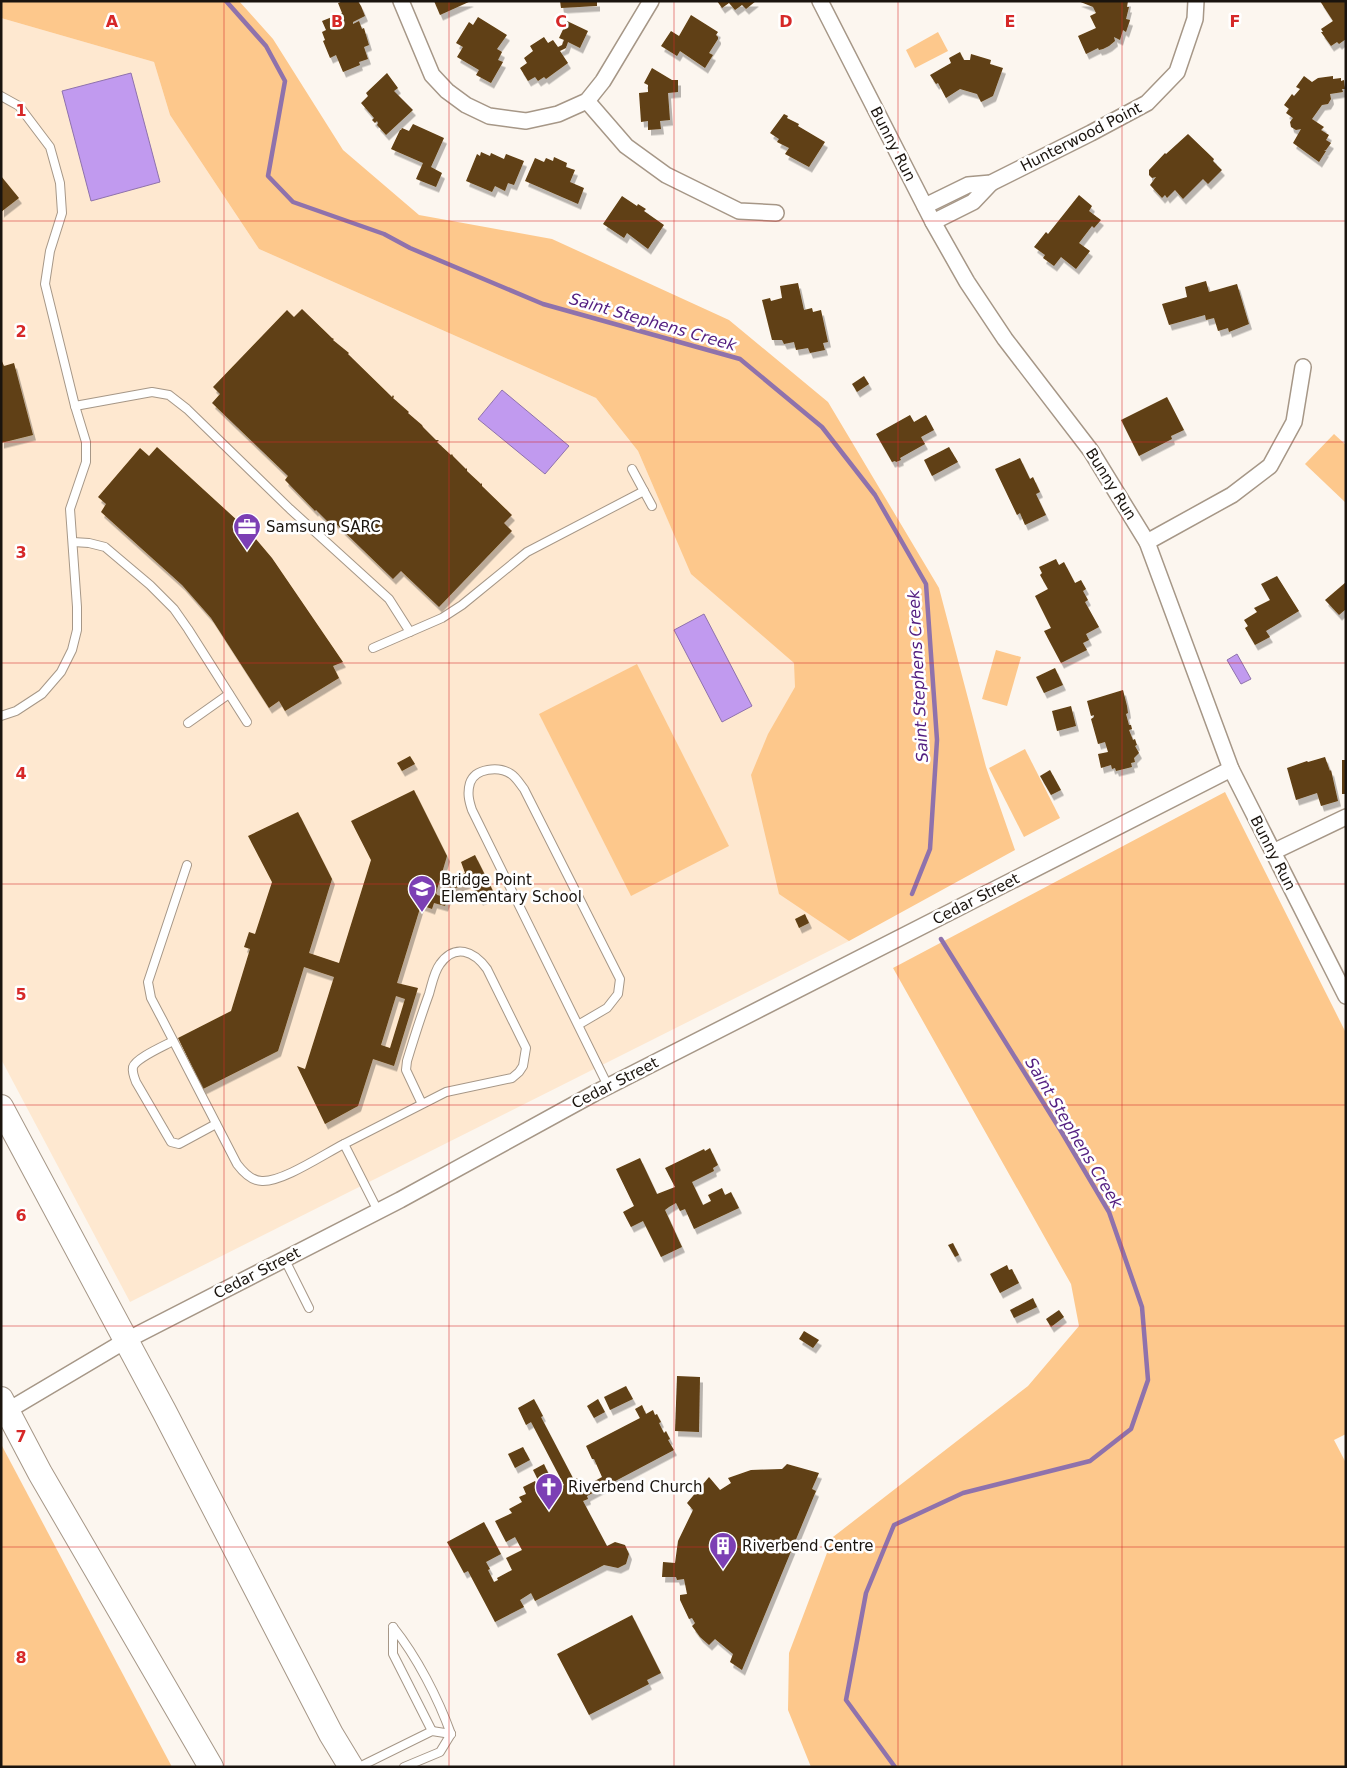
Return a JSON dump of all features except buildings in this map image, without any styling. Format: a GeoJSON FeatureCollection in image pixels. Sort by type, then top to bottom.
{"type":"FeatureCollection","features":[{"type":"Feature","properties":{"kind":"highway"},"geometry":{"type":"LineString","coordinates":[[1,1107],[164,1411],[331,1734],[351,1767]]}},
{"type":"Feature","properties":{"kind":"highway"},"geometry":{"type":"LineString","coordinates":[[4,1405],[40,1473],[211,1767]]}},
{"type":"Feature","properties":{"kind":"street"},"geometry":{"type":"LineString","coordinates":[[401,1],[432,75],[447,91],[466,105],[490,116],[526,121],[558,114],[587,101],[603,81],[651,1]]}},
{"type":"Feature","properties":{"kind":"street","name":"Bunny Run"},"geometry":{"type":"LineString","coordinates":[[820,1],[933,222],[967,282],[1005,339],[1091,451],[1147,542],[1231,770],[1346,996]]}},
{"type":"Feature","properties":{"kind":"street","name":"Hunterwood Point"},"geometry":{"type":"LineString","coordinates":[[925,206],[968,186],[991,183],[1092,133],[1147,103],[1177,72],[1195,19],[1196,1]]}},
{"type":"Feature","properties":{"kind":"street"},"geometry":{"type":"LineString","coordinates":[[587,101],[626,146],[666,175],[739,211],[776,213]]}},
{"type":"Feature","properties":{"kind":"street","name":"Hunterwood Point"},"geometry":{"type":"LineString","coordinates":[[933,222],[973,202],[991,183]]}},
{"type":"Feature","properties":{"kind":"street"},"geometry":{"type":"LineString","coordinates":[[1147,542],[1232,495],[1270,466],[1294,422],[1303,367]]}},
{"type":"Feature","properties":{"kind":"street","name":"Cedar Street"},"geometry":{"type":"LineString","coordinates":[[4,1405],[378,1211],[608,1086],[1231,770]]}},
{"type":"Feature","properties":{"kind":"street"},"geometry":{"type":"LineString","coordinates":[[1273,852],[1346,817]]}},
{"type":"Feature","properties":{"kind":"lane"},"geometry":{"type":"LineString","coordinates":[[1,96],[19,106],[50,147],[60,183],[62,214],[50,251],[45,284],[75,406],[86,442],[86,462],[70,509],[77,630],[72,650],[61,672],[42,694],[16,711],[1,716]]}},
{"type":"Feature","properties":{"kind":"lane"},"geometry":{"type":"LineString","coordinates":[[75,406],[152,392],[169,396],[187,409],[290,510],[389,599],[410,632]]}},
{"type":"Feature","properties":{"kind":"lane"},"geometry":{"type":"LineString","coordinates":[[632,469],[652,506]]}},
{"type":"Feature","properties":{"kind":"lane"},"geometry":{"type":"LineString","coordinates":[[373,648],[442,618],[462,605],[527,552],[644,491]]}},
{"type":"Feature","properties":{"kind":"lane"},"geometry":{"type":"LineString","coordinates":[[73,542],[105,547],[150,585],[174,609],[246,722]]}},
{"type":"Feature","properties":{"kind":"lane"},"geometry":{"type":"LineString","coordinates":[[188,722],[229,694]]}},
{"type":"Feature","properties":{"kind":"lane"},"geometry":{"type":"LineString","coordinates":[[578,1025],[607,1008],[618,994],[620,979],[524,789],[511,773],[496,769],[483,771],[471,781],[468,795],[472,810],[608,1086]]}},
{"type":"Feature","properties":{"kind":"lane"},"geometry":{"type":"LineString","coordinates":[[188,865],[148,982],[151,998],[237,1164],[247,1175],[261,1182],[279,1179],[446,1092],[512,1078],[524,1066],[526,1048],[487,969],[470,952],[456,952],[440,964],[407,1060],[406,1070],[422,1104]]}},
{"type":"Feature","properties":{"kind":"lane"},"geometry":{"type":"LineString","coordinates":[[173,1042],[137,1061],[133,1067],[133,1075],[136,1082],[171,1142],[179,1144],[216,1124]]}},
{"type":"Feature","properties":{"kind":"lane"},"geometry":{"type":"LineString","coordinates":[[344,1144],[378,1211]]}},
{"type":"Feature","properties":{"kind":"lane"},"geometry":{"type":"LineString","coordinates":[[285,1260],[309,1308]]}},
{"type":"Feature","properties":{"kind":"lane"},"geometry":{"type":"LineString","coordinates":[[432,1731],[393,1654],[393,1627],[406,1642],[443,1711],[451,1734]]}},
{"type":"Feature","properties":{"kind":"lane"},"geometry":{"type":"LineString","coordinates":[[359,1767],[432,1731],[451,1734]]}},
{"type":"Feature","properties":{"kind":"lane"},"geometry":{"type":"LineString","coordinates":[[404,1767],[440,1752],[451,1734]]}},
{"type":"Feature","properties":{"kind":"shaded area"},"geometry":{"type":"Polygon","coordinates":[[[1,1],[239,1],[273,39],[343,150],[419,215],[552,239],[729,320],[828,402],[939,588],[986,767],[1015,850],[849,941],[779,894],[751,775],[768,734],[795,687],[794,663],[691,574],[638,451],[596,398],[259,249],[170,115],[154,62],[1,18],[1,1]]]}},
{"type":"Feature","properties":{"kind":"shaded area"},"geometry":{"type":"Polygon","coordinates":[[[1,18],[154,62],[170,115],[259,249],[596,398],[638,451],[674,534],[794,663],[849,941],[130,1302],[1,1059],[1,18]]]}},
{"type":"Feature","properties":{"kind":"shaded area"},"geometry":{"type":"Polygon","coordinates":[[[938,32],[948,51],[915,68],[906,50],[938,32]]]}},
{"type":"Feature","properties":{"kind":"shaded area"},"geometry":{"type":"Polygon","coordinates":[[[131,73],[160,182],[91,201],[62,91],[131,73]]]}},
{"type":"Feature","properties":{"kind":"shaded area"},"geometry":{"type":"Polygon","coordinates":[[[502,390],[569,446],[545,474],[478,419],[502,390]]]}},
{"type":"Feature","properties":{"kind":"shaded area"},"geometry":{"type":"Polygon","coordinates":[[[1334,434],[1346,445],[1346,503],[1305,464],[1334,434]]]}},
{"type":"Feature","properties":{"kind":"shaded area"},"geometry":{"type":"Polygon","coordinates":[[[704,614],[752,706],[722,722],[674,630],[704,614]]]}},
{"type":"Feature","properties":{"kind":"shaded area"},"geometry":{"type":"Polygon","coordinates":[[[996,650],[1021,657],[1007,706],[982,699],[996,650]]]}},
{"type":"Feature","properties":{"kind":"shaded area"},"geometry":{"type":"Polygon","coordinates":[[[1237,654],[1251,679],[1241,684],[1227,660],[1237,654]]]}},
{"type":"Feature","properties":{"kind":"shaded area"},"geometry":{"type":"Polygon","coordinates":[[[637,664],[729,846],[631,896],[539,714],[637,664]]]}},
{"type":"Feature","properties":{"kind":"shaded area"},"geometry":{"type":"Polygon","coordinates":[[[1025,749],[1060,818],[1024,837],[989,768],[1025,749]]]}},
{"type":"Feature","properties":{"kind":"shaded area"},"geometry":{"type":"Polygon","coordinates":[[[1225,792],[1346,1033],[1346,1434],[1334,1440],[1346,1463],[1346,1767],[811,1767],[788,1710],[789,1653],[833,1537],[1028,1386],[1079,1326],[1071,1284],[893,968],[1225,792]]]}},
{"type":"Feature","properties":{"kind":"shaded area"},"geometry":{"type":"Polygon","coordinates":[[[1,1444],[172,1767],[1,1767],[1,1444]]]}},
{"type":"Feature","properties":{"kind":"waterway","name":"Saint Stephens Creek"},"geometry":{"type":"LineString","coordinates":[[226,1],[266,46],[285,81],[268,176],[293,202],[384,234],[410,248],[543,304],[740,359],[822,427],[875,495],[926,584],[937,740],[930,849],[912,894]]}},
{"type":"Feature","properties":{"kind":"waterway","name":"Saint Stephens Creek"},"geometry":{"type":"LineString","coordinates":[[895,1767],[846,1700],[866,1593],[894,1525],[963,1493],[1090,1461],[1131,1429],[1148,1380],[1142,1307],[1109,1212],[1061,1131],[941,939]]}},
{"type":"Feature","properties":{"kind":"place","name":"Samsung SARC"},"geometry":{"type":"Point","coordinates":[247,551]}},
{"type":"Feature","properties":{"kind":"place","name":"Bridge Point Elementary School"},"geometry":{"type":"Point","coordinates":[422,913]}},
{"type":"Feature","properties":{"kind":"place","name":"Riverbend Church"},"geometry":{"type":"Point","coordinates":[549,1511]}},
{"type":"Feature","properties":{"kind":"place","name":"Riverbend Centre"},"geometry":{"type":"Point","coordinates":[723,1570]}}]}
